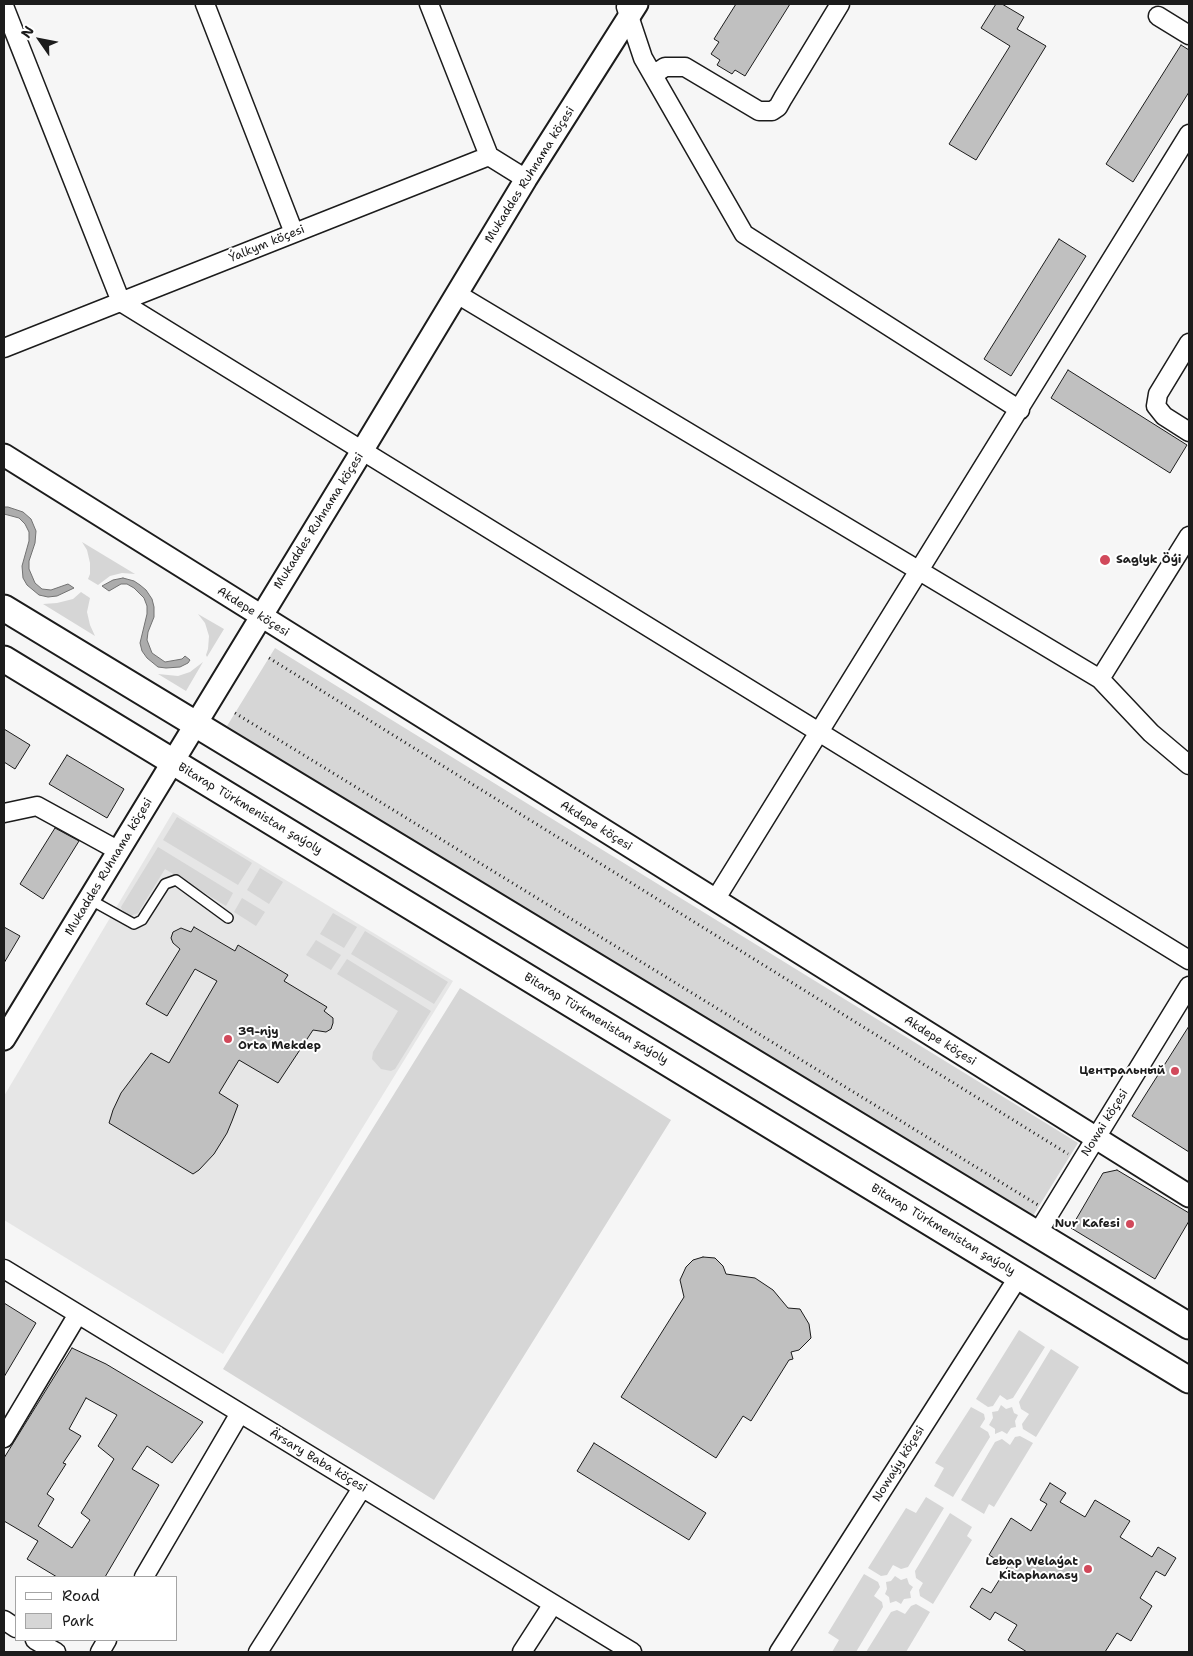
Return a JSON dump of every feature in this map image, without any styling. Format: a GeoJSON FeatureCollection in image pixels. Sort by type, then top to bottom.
{"type":"FeatureCollection","features":[{"type":"Feature","properties":{"kind":"main road"},"geometry":{"type":"LineString","coordinates":[[4,608],[1189,1326]]}},
{"type":"Feature","properties":{"kind":"main road","name":"Bitarap Türkmenistan şaýoly"},"geometry":{"type":"LineString","coordinates":[[4,659],[1189,1380]]}},
{"type":"Feature","properties":{"kind":"street"},"geometry":{"type":"LineString","coordinates":[[205,4],[294,233]]}},
{"type":"Feature","properties":{"kind":"street"},"geometry":{"type":"LineString","coordinates":[[428,4],[489,156],[526,179]]}},
{"type":"Feature","properties":{"kind":"street"},"geometry":{"type":"LineString","coordinates":[[653,75],[665,67],[685,67],[759,111],[772,111],[778,107],[840,4]]}},
{"type":"Feature","properties":{"kind":"street"},"geometry":{"type":"LineString","coordinates":[[4,6],[121,302],[1189,960]]}},
{"type":"Feature","properties":{"kind":"street"},"geometry":{"type":"LineString","coordinates":[[630,8],[643,58],[744,234],[1020,410]]}},
{"type":"Feature","properties":{"kind":"street","name":"Mukaddes Ruhnama köçesi"},"geometry":{"type":"LineString","coordinates":[[4,1039],[630,8]]}},
{"type":"Feature","properties":{"kind":"street"},"geometry":{"type":"LineString","coordinates":[[1158,16],[1189,35]]}},
{"type":"Feature","properties":{"kind":"street"},"geometry":{"type":"LineString","coordinates":[[715,900],[1020,410],[1189,134]]}},
{"type":"Feature","properties":{"kind":"street","name":"Ýalkym köçesi"},"geometry":{"type":"LineString","coordinates":[[4,348],[489,156]]}},
{"type":"Feature","properties":{"kind":"street"},"geometry":{"type":"LineString","coordinates":[[457,294],[1100,679],[1151,733],[1189,765]]}},
{"type":"Feature","properties":{"kind":"street"},"geometry":{"type":"LineString","coordinates":[[1189,343],[1158,394],[1156,406],[1164,416],[1189,432]]}},
{"type":"Feature","properties":{"kind":"street","name":"Akdepe köçesi"},"geometry":{"type":"LineString","coordinates":[[4,455],[1189,1196]]}},
{"type":"Feature","properties":{"kind":"street"},"geometry":{"type":"LineString","coordinates":[[1100,679],[1189,536]]}},
{"type":"Feature","properties":{"kind":"street"},"geometry":{"type":"LineString","coordinates":[[4,813],[38,806],[119,851]]}},
{"type":"Feature","properties":{"kind":"street","name":"Nowai köçesi"},"geometry":{"type":"LineString","coordinates":[[1037,1234],[1189,986]]}},
{"type":"Feature","properties":{"kind":"street","name":"Ärsary Baba köçesi"},"geometry":{"type":"LineString","coordinates":[[4,1269],[632,1652]]}},
{"type":"Feature","properties":{"kind":"street","name":"Nowaýy köçesi"},"geometry":{"type":"LineString","coordinates":[[779,1652],[1019,1276]]}},
{"type":"Feature","properties":{"kind":"street"},"geometry":{"type":"LineString","coordinates":[[4,1438],[78,1314]]}},
{"type":"Feature","properties":{"kind":"street"},"geometry":{"type":"LineString","coordinates":[[145,1576],[240,1413]]}},
{"type":"Feature","properties":{"kind":"street"},"geometry":{"type":"LineString","coordinates":[[258,1652],[362,1488]]}},
{"type":"Feature","properties":{"kind":"street"},"geometry":{"type":"LineString","coordinates":[[522,1652],[553,1604]]}},
{"type":"Feature","properties":{"kind":"street"},"geometry":{"type":"LineString","coordinates":[[4,1620],[15,1627]]}},
{"type":"Feature","properties":{"kind":"street"},"geometry":{"type":"LineString","coordinates":[[37,1641],[56,1652]]}},
{"type":"Feature","properties":{"kind":"street"},"geometry":{"type":"LineString","coordinates":[[100,1652],[106,1641]]}},
{"type":"Feature","properties":{"kind":"lane"},"geometry":{"type":"LineString","coordinates":[[89,899],[134,924],[142,920],[165,884],[176,880],[228,918]]}},
{"type":"Feature","properties":{"kind":"path"},"geometry":{"type":"LineString","coordinates":[[269,658],[1081,1162]]}},
{"type":"Feature","properties":{"kind":"path"},"geometry":{"type":"LineString","coordinates":[[235,714],[1050,1212]]}},
{"type":"Feature","properties":{"kind":"shaded area"},"geometry":{"type":"Polygon","coordinates":[[[4,507],[23,512],[31,519],[36,531],[35,543],[29,561],[29,569],[35,583],[42,589],[51,590],[68,584],[74,588],[57,596],[48,597],[39,595],[27,585],[23,578],[22,566],[29,541],[29,532],[19,518],[4,514],[4,507]]]}},
{"type":"Feature","properties":{"kind":"shaded area"},"geometry":{"type":"Polygon","coordinates":[[[123,578],[140,585],[152,599],[154,617],[147,640],[152,653],[165,662],[182,659],[185,656],[190,660],[188,663],[180,667],[166,668],[158,667],[147,658],[142,651],[140,643],[147,614],[144,598],[127,584],[121,584],[109,591],[102,586],[113,580],[123,578]]]}},
{"type":"Feature","properties":{"kind":"shaded area","name":"39-njy Orta Mekdep"},"geometry":{"type":"Polygon","coordinates":[[[173,812],[453,981],[223,1354],[4,1220],[4,1096],[173,812]]]}},
{"type":"Feature","properties":{"kind":"green space"},"geometry":{"type":"Polygon","coordinates":[[[82,542],[135,574],[122,573],[110,576],[98,585],[88,579],[90,563],[87,550],[82,542]]]}},
{"type":"Feature","properties":{"kind":"green space"},"geometry":{"type":"Polygon","coordinates":[[[81,592],[90,598],[87,612],[95,636],[43,604],[73,599],[81,592]]]}},
{"type":"Feature","properties":{"kind":"green space"},"geometry":{"type":"Polygon","coordinates":[[[198,614],[224,629],[207,657],[209,636],[205,623],[198,614]]]}},
{"type":"Feature","properties":{"kind":"green space"},"geometry":{"type":"Polygon","coordinates":[[[275,648],[1078,1143],[1031,1219],[227,726],[275,648]]]}},
{"type":"Feature","properties":{"kind":"green space"},"geometry":{"type":"Polygon","coordinates":[[[203,662],[186,691],[158,674],[178,676],[190,672],[203,662]]]}},
{"type":"Feature","properties":{"kind":"green space"},"geometry":{"type":"Polygon","coordinates":[[[177,817],[252,863],[238,885],[163,840],[177,817]]]}},
{"type":"Feature","properties":{"kind":"green space"},"geometry":{"type":"Polygon","coordinates":[[[158,847],[233,893],[226,906],[165,869],[138,913],[130,916],[122,910],[121,907],[158,847]]]}},
{"type":"Feature","properties":{"kind":"green space"},"geometry":{"type":"Polygon","coordinates":[[[260,868],[283,882],[269,904],[247,890],[260,868]]]}},
{"type":"Feature","properties":{"kind":"green space"},"geometry":{"type":"Polygon","coordinates":[[[242,898],[265,912],[256,926],[234,912],[242,898]]]}},
{"type":"Feature","properties":{"kind":"green space"},"geometry":{"type":"Polygon","coordinates":[[[333,913],[357,927],[344,948],[320,934],[333,913]]]}},
{"type":"Feature","properties":{"kind":"green space"},"geometry":{"type":"Polygon","coordinates":[[[365,931],[448,982],[434,1004],[351,954],[365,931]]]}},
{"type":"Feature","properties":{"kind":"green space"},"geometry":{"type":"Polygon","coordinates":[[[316,940],[341,955],[331,970],[306,955],[316,940]]]}},
{"type":"Feature","properties":{"kind":"green space"},"geometry":{"type":"Polygon","coordinates":[[[347,959],[431,1011],[395,1069],[391,1071],[381,1069],[372,1059],[373,1052],[398,1011],[337,974],[347,959]]]}},
{"type":"Feature","properties":{"kind":"green space"},"geometry":{"type":"Polygon","coordinates":[[[460,988],[671,1120],[434,1500],[223,1369],[460,988]]]}},
{"type":"Feature","properties":{"kind":"green space"},"geometry":{"type":"Polygon","coordinates":[[[1019,1330],[1045,1347],[1013,1398],[1007,1400],[1000,1395],[993,1406],[988,1407],[976,1399],[1019,1330]]]}},
{"type":"Feature","properties":{"kind":"green space"},"geometry":{"type":"Polygon","coordinates":[[[1051,1349],[1079,1367],[1036,1437],[1023,1429],[1022,1424],[1029,1414],[1021,1409],[1019,1402],[1051,1349]]]}},
{"type":"Feature","properties":{"kind":"green space"},"geometry":{"type":"Polygon","coordinates":[[[1001,1405],[1006,1409],[1012,1407],[1014,1413],[1018,1415],[1015,1421],[1016,1427],[1011,1428],[1007,1434],[1002,1431],[995,1434],[995,1429],[989,1425],[993,1418],[992,1412],[998,1411],[1001,1405]]]}},
{"type":"Feature","properties":{"kind":"green space"},"geometry":{"type":"Polygon","coordinates":[[[971,1407],[984,1414],[985,1419],[980,1427],[988,1432],[990,1437],[953,1497],[934,1486],[944,1468],[935,1463],[971,1407]]]}},
{"type":"Feature","properties":{"kind":"green space"},"geometry":{"type":"Polygon","coordinates":[[[1020,1436],[1033,1443],[994,1507],[989,1504],[984,1514],[961,1500],[995,1442],[1002,1439],[1010,1445],[1015,1437],[1020,1436]]]}},
{"type":"Feature","properties":{"kind":"green space"},"geometry":{"type":"Polygon","coordinates":[[[926,1497],[944,1508],[908,1567],[901,1569],[893,1565],[887,1575],[881,1576],[868,1568],[906,1508],[916,1513],[926,1497]]]}},
{"type":"Feature","properties":{"kind":"green space"},"geometry":{"type":"Polygon","coordinates":[[[950,1513],[972,1527],[967,1536],[972,1540],[933,1604],[920,1596],[919,1590],[923,1583],[916,1578],[915,1571],[950,1513]]]}},
{"type":"Feature","properties":{"kind":"green space"},"geometry":{"type":"Polygon","coordinates":[[[864,1574],[878,1582],[880,1587],[874,1596],[882,1602],[883,1607],[856,1652],[832,1652],[839,1640],[828,1633],[864,1574]]]}},
{"type":"Feature","properties":{"kind":"green space"},"geometry":{"type":"Polygon","coordinates":[[[895,1576],[901,1580],[907,1578],[909,1584],[913,1587],[910,1592],[911,1598],[904,1599],[901,1604],[896,1601],[890,1603],[889,1597],[885,1594],[887,1589],[886,1582],[891,1581],[895,1576]]]}},
{"type":"Feature","properties":{"kind":"green space"},"geometry":{"type":"Polygon","coordinates":[[[916,1604],[930,1612],[906,1652],[866,1652],[891,1612],[897,1610],[905,1614],[911,1606],[916,1604]]]}},
{"type":"Feature","properties":{"kind":"building"},"geometry":{"type":"Polygon","coordinates":[[[736,4],[790,4],[745,76],[735,70],[732,74],[717,65],[720,60],[711,54],[719,42],[714,39],[736,4]]]}},
{"type":"Feature","properties":{"kind":"building"},"geometry":{"type":"Polygon","coordinates":[[[996,4],[1002,4],[1024,17],[1017,29],[1046,46],[976,160],[949,144],[1010,46],[981,28],[996,4]]]}},
{"type":"Feature","properties":{"kind":"building"},"geometry":{"type":"Polygon","coordinates":[[[1181,45],[1189,50],[1189,92],[1133,182],[1106,164],[1181,45]]]}},
{"type":"Feature","properties":{"kind":"building"},"geometry":{"type":"Polygon","coordinates":[[[1059,239],[1086,256],[1011,376],[984,359],[1059,239]]]}},
{"type":"Feature","properties":{"kind":"building"},"geometry":{"type":"Polygon","coordinates":[[[1068,370],[1187,445],[1170,473],[1051,398],[1068,370]]]}},
{"type":"Feature","properties":{"kind":"building"},"geometry":{"type":"Polygon","coordinates":[[[4,729],[30,745],[15,769],[4,762],[4,729]]]}},
{"type":"Feature","properties":{"kind":"building"},"geometry":{"type":"Polygon","coordinates":[[[67,755],[124,789],[107,818],[49,784],[67,755]]]}},
{"type":"Feature","properties":{"kind":"building"},"geometry":{"type":"Polygon","coordinates":[[[55,828],[79,841],[43,899],[20,884],[55,828]]]}},
{"type":"Feature","properties":{"kind":"building"},"geometry":{"type":"Polygon","coordinates":[[[4,927],[20,936],[4,963],[4,927]]]}},
{"type":"Feature","properties":{"kind":"building"},"geometry":{"type":"Polygon","coordinates":[[[194,927],[235,951],[238,945],[288,975],[284,981],[327,1007],[324,1011],[333,1018],[333,1023],[331,1029],[326,1032],[313,1030],[278,1083],[239,1060],[219,1093],[238,1105],[232,1121],[214,1154],[193,1174],[109,1123],[121,1093],[151,1053],[169,1063],[217,981],[195,969],[167,1016],[146,1004],[180,949],[173,943],[171,938],[173,932],[181,928],[191,932],[194,927]]]}},
{"type":"Feature","properties":{"kind":"building","name":"Центральный"},"geometry":{"type":"Polygon","coordinates":[[[1189,1026],[1189,1152],[1132,1116],[1189,1026]]]}},
{"type":"Feature","properties":{"kind":"building","name":"Nur Kafesi"},"geometry":{"type":"Polygon","coordinates":[[[1117,1170],[1189,1213],[1189,1221],[1155,1279],[1071,1228],[1103,1173],[1117,1170]]]}},
{"type":"Feature","properties":{"kind":"building"},"geometry":{"type":"Polygon","coordinates":[[[703,1257],[715,1258],[723,1266],[726,1274],[755,1278],[773,1290],[788,1308],[800,1309],[809,1324],[811,1338],[799,1350],[791,1352],[793,1359],[789,1360],[751,1421],[743,1416],[716,1458],[621,1397],[684,1297],[680,1280],[686,1267],[693,1260],[703,1257]]]}},
{"type":"Feature","properties":{"kind":"building"},"geometry":{"type":"Polygon","coordinates":[[[4,1303],[36,1323],[4,1377],[4,1303]]]}},
{"type":"Feature","properties":{"kind":"building"},"geometry":{"type":"Polygon","coordinates":[[[72,1348],[106,1364],[203,1422],[172,1463],[147,1446],[132,1469],[159,1485],[106,1576],[55,1576],[27,1559],[38,1541],[4,1521],[4,1458],[72,1348]],[[86,1398],[69,1429],[81,1436],[63,1463],[66,1464],[47,1494],[54,1499],[38,1526],[72,1548],[90,1520],[81,1513],[114,1459],[98,1446],[117,1415],[86,1398]]]}},
{"type":"Feature","properties":{"kind":"building"},"geometry":{"type":"Polygon","coordinates":[[[594,1443],[706,1513],[689,1540],[577,1471],[594,1443]]]}},
{"type":"Feature","properties":{"kind":"building","name":"Lebap Welaýat Kitaphanasy"},"geometry":{"type":"Polygon","coordinates":[[[1050,1483],[1066,1493],[1060,1502],[1085,1517],[1095,1500],[1130,1521],[1120,1537],[1152,1557],[1158,1547],[1176,1558],[1165,1576],[1156,1571],[1140,1598],[1152,1606],[1131,1641],[1117,1633],[1105,1652],[1027,1652],[1008,1640],[1017,1625],[995,1612],[990,1620],[970,1607],[982,1588],[991,1593],[1008,1566],[989,1555],[1011,1518],[1031,1531],[1047,1504],[1040,1500],[1050,1483]]]}},
{"type":"Feature","properties":{"kind":"place","name":"Saglyk Öýi"},"geometry":{"type":"Point","coordinates":[1105,560]}},
{"type":"Feature","properties":{"kind":"place","name":"39-njy Orta Mekdep"},"geometry":{"type":"Point","coordinates":[228,1039]}},
{"type":"Feature","properties":{"kind":"place","name":"Центральный"},"geometry":{"type":"Point","coordinates":[1175,1071]}},
{"type":"Feature","properties":{"kind":"place","name":"Nur Kafesi"},"geometry":{"type":"Point","coordinates":[1130,1224]}},
{"type":"Feature","properties":{"kind":"place","name":"Lebap Welaýat Kitaphanasy"},"geometry":{"type":"Point","coordinates":[1088,1569]}}]}
